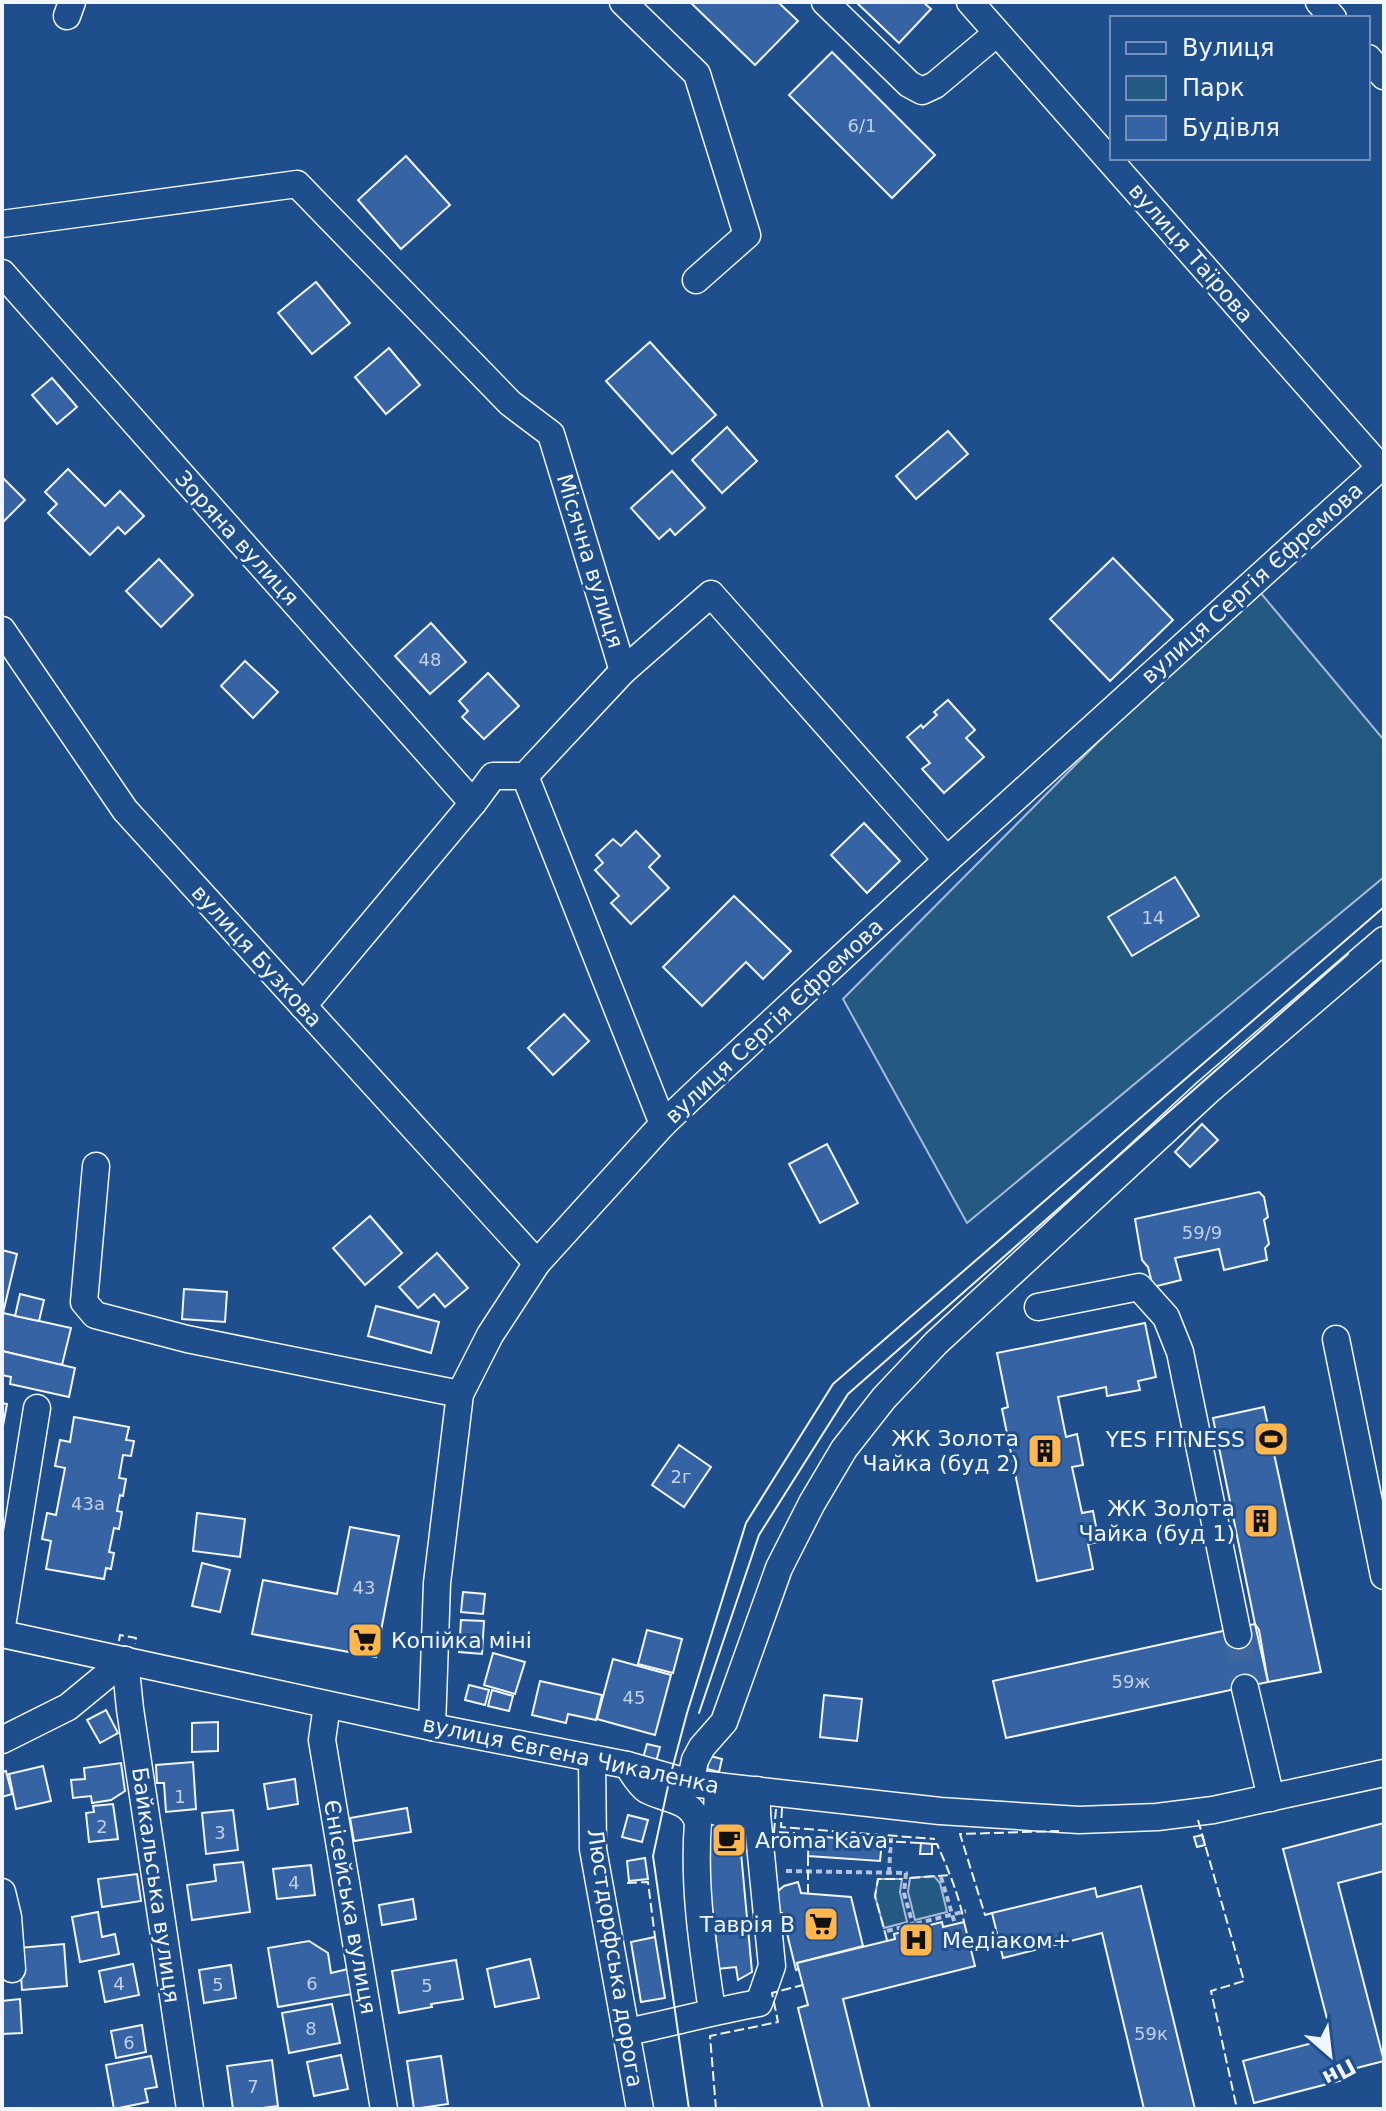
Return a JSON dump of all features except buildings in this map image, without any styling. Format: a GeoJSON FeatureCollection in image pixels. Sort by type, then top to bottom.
{"type":"FeatureCollection","features":[{"type":"Feature","properties":{"kind":"street"},"geometry":{"type":"LineString","coordinates":[[623,2],[697,74],[747,235],[696,280]]}},
{"type":"Feature","properties":{"kind":"street"},"geometry":{"type":"LineString","coordinates":[[825,2],[909,84],[922,91],[935,85],[997,33]]}},
{"type":"Feature","properties":{"kind":"street","name":"вулиця Таїрова"},"geometry":{"type":"LineString","coordinates":[[970,2],[1110,160]]}},
{"type":"Feature","properties":{"kind":"street"},"geometry":{"type":"LineString","coordinates":[[1370,60],[1384,76]]}},
{"type":"Feature","properties":{"kind":"street","name":"вулиця Таїрова"},"geometry":{"type":"LineString","coordinates":[[1110,160],[1382,465]]}},
{"type":"Feature","properties":{"kind":"street","name":"Місячна вулиця"},"geometry":{"type":"LineString","coordinates":[[2,224],[297,184],[510,403],[551,434],[623,671],[711,594],[947,860]]}},
{"type":"Feature","properties":{"kind":"street","name":"Зоряна вулиця"},"geometry":{"type":"LineString","coordinates":[[2,273],[473,803]]}},
{"type":"Feature","properties":{"kind":"street","name":"вулиця Сергія Єфремова"},"geometry":{"type":"LineString","coordinates":[[432,1727],[437,1583],[460,1394],[490,1335],[537,1263],[663,1124],[947,860],[1382,465]]}},
{"type":"Feature","properties":{"kind":"street","name":"вулиця Бузкова"},"geometry":{"type":"LineString","coordinates":[[2,630],[125,810],[537,1263]]}},
{"type":"Feature","properties":{"kind":"street"},"geometry":{"type":"LineString","coordinates":[[303,1006],[493,776],[525,776],[623,671]]}},
{"type":"Feature","properties":{"kind":"street"},"geometry":{"type":"LineString","coordinates":[[525,776],[663,1124]]}},
{"type":"Feature","properties":{"kind":"street"},"geometry":{"type":"LineString","coordinates":[[690,1783],[695,1760],[702,1747],[724,1722],[779,1568],[844,1449],[884,1398],[936,1343],[1207,1092],[1384,940]]}},
{"type":"Feature","properties":{"kind":"street"},"geometry":{"type":"LineString","coordinates":[[96,1166],[84,1302],[95,1315],[187,1339],[460,1394]]}},
{"type":"Feature","properties":{"kind":"street"},"geometry":{"type":"LineString","coordinates":[[1038,1307],[1139,1287],[1166,1317],[1180,1352],[1238,1635]]}},
{"type":"Feature","properties":{"kind":"street"},"geometry":{"type":"LineString","coordinates":[[1336,1339],[1384,1576]]}},
{"type":"Feature","properties":{"kind":"street"},"geometry":{"type":"LineString","coordinates":[[2,1626],[37,1408]]}},
{"type":"Feature","properties":{"kind":"street","name":"вулиця Євгена Чикаленка"},"geometry":{"type":"LineString","coordinates":[[2,1634],[327,1705],[627,1765],[690,1783],[718,1786],[757,1802],[1079,1820],[1157,1817],[1213,1810],[1384,1773]]}},
{"type":"Feature","properties":{"kind":"street"},"geometry":{"type":"LineString","coordinates":[[2,1740],[68,1707],[125,1660]]}},
{"type":"Feature","properties":{"kind":"street","name":"Байкальська вулиця"},"geometry":{"type":"LineString","coordinates":[[125,1660],[190,2109]]}},
{"type":"Feature","properties":{"kind":"street"},"geometry":{"type":"LineString","coordinates":[[1245,1688],[1271,1798]]}},
{"type":"Feature","properties":{"kind":"street","name":"Єнісейська вулиця"},"geometry":{"type":"LineString","coordinates":[[327,1705],[322,1740],[384,2109]]}},
{"type":"Feature","properties":{"kind":"street","name":"Люстдорфська дорога"},"geometry":{"type":"LineString","coordinates":[[592,1759],[593,1849],[640,2109]]}},
{"type":"Feature","properties":{"kind":"street"},"geometry":{"type":"LineString","coordinates":[[627,1765],[644,1788],[688,1806],[696,1814],[697,1887],[712,2011]]}},
{"type":"Feature","properties":{"kind":"street"},"geometry":{"type":"LineString","coordinates":[[627,2032],[759,2003],[772,1966],[757,1802]]}},
{"type":"Feature","properties":{"kind":"street"},"geometry":{"type":"LineString","coordinates":[[2,1892],[8,1917],[12,1969]]}},
{"type":"Feature","properties":{"kind":"path"},"geometry":{"type":"LineString","coordinates":[[889,1873],[891,1838]]}},
{"type":"Feature","properties":{"kind":"path"},"geometry":{"type":"LineString","coordinates":[[762,1871],[906,1873],[904,1893],[913,1927]]}},
{"type":"Feature","properties":{"kind":"path"},"geometry":{"type":"LineString","coordinates":[[941,1877],[955,1924]]}},
{"type":"Feature","properties":{"kind":"path"},"geometry":{"type":"LineString","coordinates":[[887,1931],[913,1927],[966,1911]]}},
{"type":"Feature","properties":{"kind":"green space"},"geometry":{"type":"Polygon","coordinates":[[[1254,585],[1384,740],[1384,877],[967,1223],[843,999],[1254,585]]]}},
{"type":"Feature","properties":{"kind":"green space"},"geometry":{"type":"Polygon","coordinates":[[[934,1876],[940,1883],[947,1912],[915,1920],[908,1892],[910,1878],[934,1876]]]}},
{"type":"Feature","properties":{"kind":"green space"},"geometry":{"type":"Polygon","coordinates":[[[878,1879],[902,1879],[900,1892],[907,1922],[884,1928],[875,1896],[878,1879]]]}},
{"type":"Feature","properties":{"kind":"tunnel"},"geometry":{"type":"LineString","coordinates":[[1238,1635],[1245,1688]]}},
{"type":"Feature","properties":{"kind":"tram line"},"geometry":{"type":"LineString","coordinates":[[689,2109],[653,1856],[687,1713],[746,1523],[833,1384],[1384,907]]}},
{"type":"Feature","properties":{"kind":"tram line"},"geometry":{"type":"LineString","coordinates":[[699,1713],[759,1535],[848,1394],[1348,954]]}},
{"type":"Feature","properties":{"kind":"fence"},"geometry":{"type":"LineString","coordinates":[[119,1641],[120,1635],[136,1638],[135,1644]]}},
{"type":"Feature","properties":{"kind":"fence"},"geometry":{"type":"LineString","coordinates":[[782,1808],[781,1827],[935,1839]]}},
{"type":"Feature","properties":{"kind":"fence"},"geometry":{"type":"LineString","coordinates":[[776,1809],[774,1832],[795,1833]]}},
{"type":"Feature","properties":{"kind":"fence"},"geometry":{"type":"LineString","coordinates":[[1198,1820],[1244,1981],[1211,1991],[1237,2109]]}},
{"type":"Feature","properties":{"kind":"fence"},"geometry":{"type":"LineString","coordinates":[[992,1913],[985,1915],[960,1834],[1059,1831]]}},
{"type":"Feature","properties":{"kind":"fence"},"geometry":{"type":"LineString","coordinates":[[882,1841],[921,1843]]}},
{"type":"Feature","properties":{"kind":"fence"},"geometry":{"type":"LineString","coordinates":[[932,1844],[937,1844],[945,1863],[964,1922]]}},
{"type":"Feature","properties":{"kind":"fence"},"geometry":{"type":"LineString","coordinates":[[808,1856],[808,1893]]}},
{"type":"Feature","properties":{"kind":"fence"},"geometry":{"type":"LineString","coordinates":[[910,1878],[950,1875]]}},
{"type":"Feature","properties":{"kind":"fence"},"geometry":{"type":"LineString","coordinates":[[887,1940],[875,1896],[878,1879],[902,1879]]}},
{"type":"Feature","properties":{"kind":"fence"},"geometry":{"type":"LineString","coordinates":[[627,1883],[648,1882],[655,1937]]}},
{"type":"Feature","properties":{"kind":"fence"},"geometry":{"type":"LineString","coordinates":[[716,2109],[710,2036],[778,2022],[772,1993],[803,1985]]}},
{"type":"Feature","properties":{"kind":"place","name":"YES FITNESS"},"geometry":{"type":"Point","coordinates":[1271,1439]}},
{"type":"Feature","properties":{"kind":"place","name":"ЖК Золота Чайка (буд 2)"},"geometry":{"type":"Point","coordinates":[1045,1451]}},
{"type":"Feature","properties":{"kind":"place","name":"ЖК Золота Чайка (буд 1)"},"geometry":{"type":"Point","coordinates":[1261,1521]}},
{"type":"Feature","properties":{"kind":"place","name":"Копійка міні"},"geometry":{"type":"Point","coordinates":[365,1640]}},
{"type":"Feature","properties":{"kind":"place","name":"Aroma Kava"},"geometry":{"type":"Point","coordinates":[729,1840]}},
{"type":"Feature","properties":{"kind":"place","name":"Таврія В"},"geometry":{"type":"Point","coordinates":[821,1924]}},
{"type":"Feature","properties":{"kind":"place","name":"Медіаком+"},"geometry":{"type":"Point","coordinates":[916,1940]}}]}
